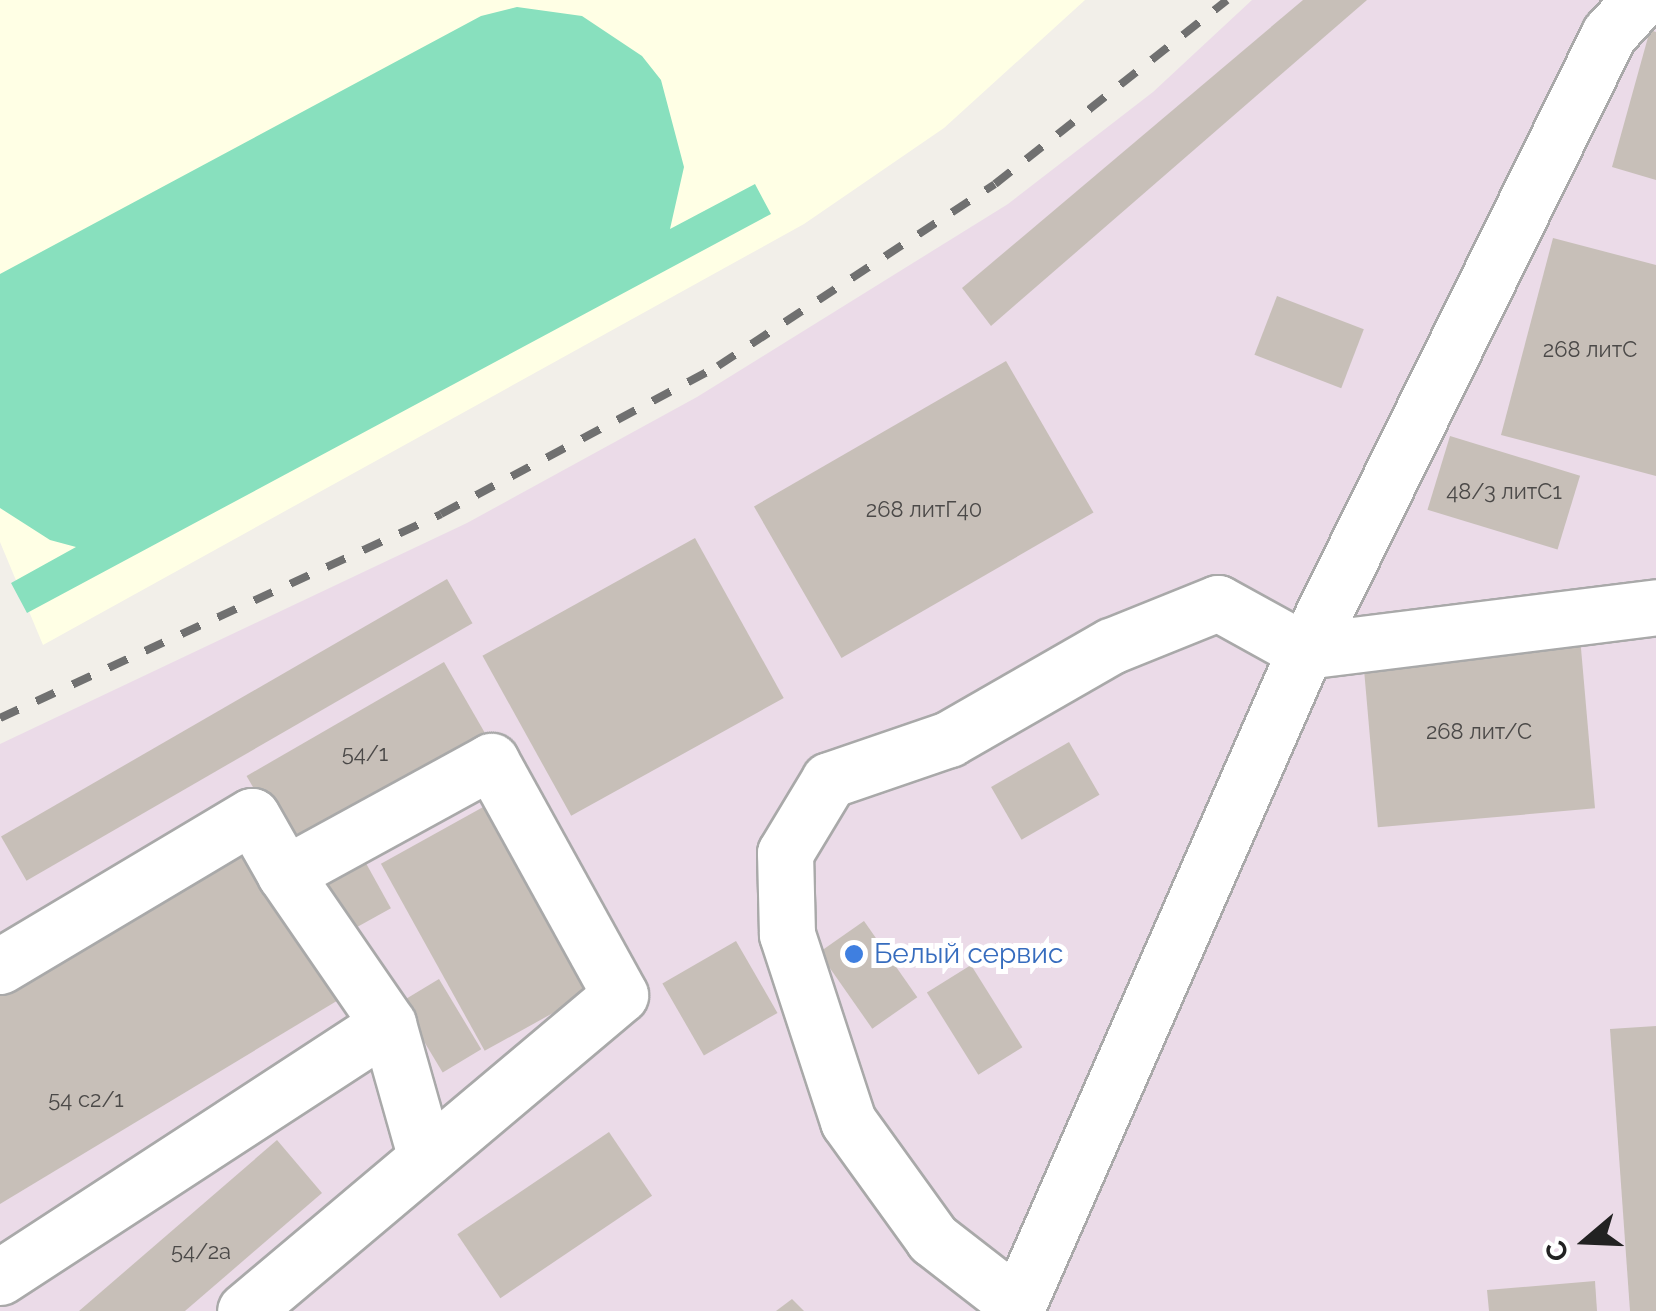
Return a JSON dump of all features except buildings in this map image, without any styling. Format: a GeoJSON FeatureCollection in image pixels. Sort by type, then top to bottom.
{"type":"FeatureCollection","features":[{"type":"Feature","properties":{"kind":"lane"},"geometry":{"type":"LineString","coordinates":[[1640,0],[1609,34],[1306,651],[1017,1308],[933,1238],[848,1121],[787,934],[785,852],[829,780],[950,739],[1111,646],[1218,603],[1306,651],[1656,608]]}},
{"type":"Feature","properties":{"kind":"lane"},"geometry":{"type":"LineString","coordinates":[[244,1311],[620,995],[491,761],[286,874]]}},
{"type":"Feature","properties":{"kind":"lane"},"geometry":{"type":"LineString","coordinates":[[0,966],[252,816],[286,874],[388,1024],[426,1158]]}},
{"type":"Feature","properties":{"kind":"lane"},"geometry":{"type":"LineString","coordinates":[[0,1277],[388,1024]]}},
{"type":"Feature","properties":{"kind":"shaded area"},"geometry":{"type":"Polygon","coordinates":[[[0,0],[1085,0],[944,128],[804,224],[43,645],[0,542],[0,0]]]}},
{"type":"Feature","properties":{"kind":"shaded area"},"geometry":{"type":"Polygon","coordinates":[[[1252,0],[1656,0],[1656,1311],[0,1311],[0,744],[467,523],[697,397],[1008,204],[1153,92],[1252,0]]]}},
{"type":"Feature","properties":{"kind":"green space"},"geometry":{"type":"Polygon","coordinates":[[[517,7],[582,16],[642,56],[661,80],[684,167],[670,229],[755,184],[771,214],[27,613],[11,583],[76,547],[50,540],[0,508],[0,274],[481,16],[517,7]]]}},
{"type":"Feature","properties":{"kind":"railway"},"geometry":{"type":"LineString","coordinates":[[0,718],[441,514],[718,366],[995,184],[1227,0]]}},
{"type":"Feature","properties":{"kind":"place","name":"Белый сервис"},"geometry":{"type":"Point","coordinates":[854,954]}}]}
